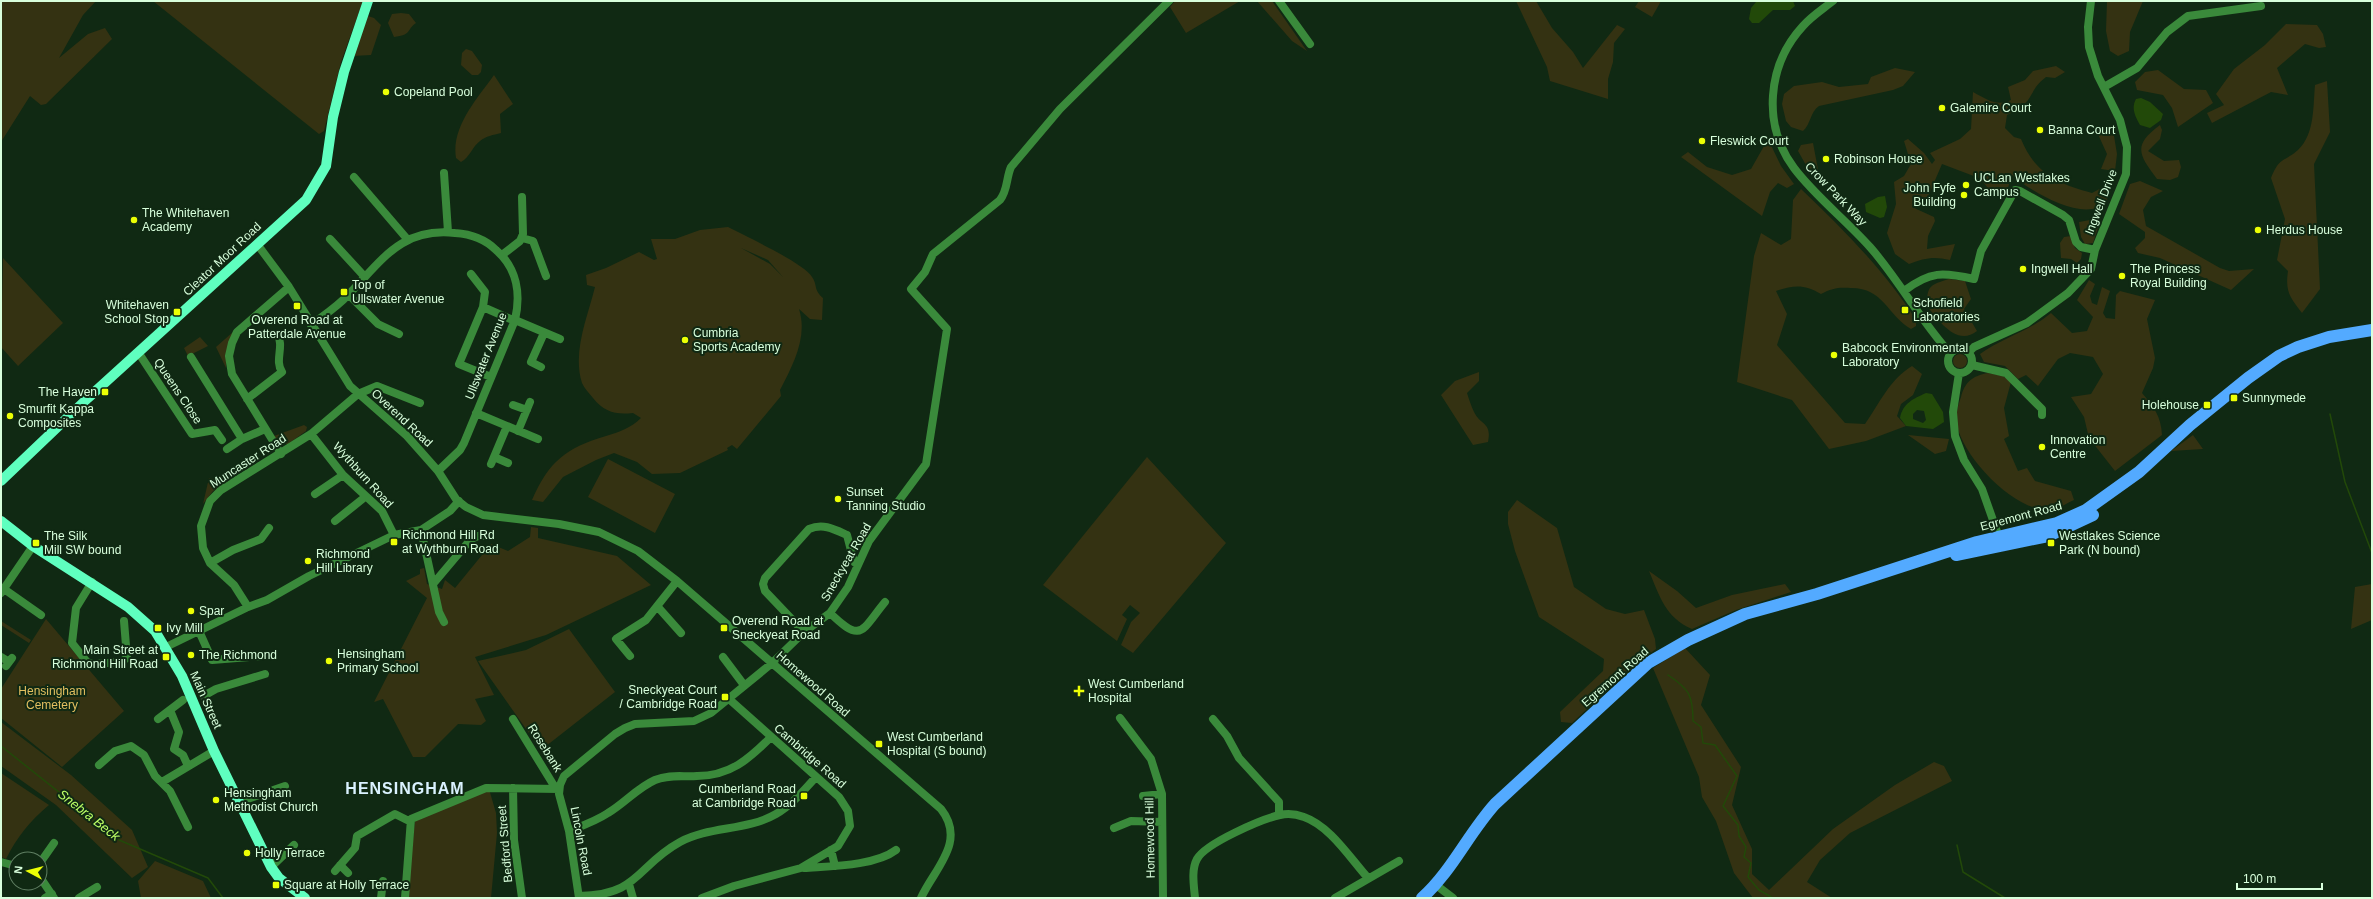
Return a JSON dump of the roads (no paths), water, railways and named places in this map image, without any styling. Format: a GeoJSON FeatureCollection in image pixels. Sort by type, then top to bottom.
{"type":"FeatureCollection","features":[{"type":"Feature","properties":{"kind":"highway","name":"Egremont Road"},"geometry":{"type":"LineString","coordinates":[[1422,898],[1436,885],[1472,830],[1495,804],[1648,664],[1688,640],[1745,614],[1817,594],[1912,563],[2001,541],[2048,536],[2071,527],[2093,515],[2119,495],[2139,472],[2190,425],[2248,378],[2279,356],[2298,347],[2329,337],[2372,330]]}},
{"type":"Feature","properties":{"kind":"main road","name":"Cleator Moor Road"},"geometry":{"type":"LineString","coordinates":[[1,481],[138,352],[306,200],[321,178],[329,153],[333,117],[344,72],[368,1]]}},
{"type":"Feature","properties":{"kind":"main road","name":"Main Street"},"geometry":{"type":"LineString","coordinates":[[1,522],[33,546],[92,582],[128,607],[154,631],[201,698],[214,751],[270,867],[279,878],[305,898]]}},
{"type":"Feature","properties":{"kind":"street","name":"Sneckyeat Road"},"geometry":{"type":"LineString","coordinates":[[558,789],[564,776],[614,734],[625,728],[635,724],[694,722],[728,699],[771,664],[804,632],[830,613],[848,587],[869,541],[926,464],[947,330],[911,289],[925,272],[933,254],[1003,196],[1011,167],[1060,109],[1169,1]]}},
{"type":"Feature","properties":{"kind":"street"},"geometry":{"type":"LineString","coordinates":[[1279,1],[1310,44]]}},
{"type":"Feature","properties":{"kind":"street","name":"Crow Park Way"},"geometry":{"type":"LineString","coordinates":[[1833,1],[1803,26],[1781,59],[1773,94],[1773,112],[1776,132],[1782,149],[1799,175],[1855,230],[1904,291],[1950,353]]}},
{"type":"Feature","properties":{"kind":"street","name":"Ingwell Drive"},"geometry":{"type":"LineString","coordinates":[[1969,352],[1974,347],[2027,324],[2068,293],[2091,269],[2095,250],[2126,174],[2127,147],[2120,120],[2094,66],[2089,47],[2088,26],[2091,1]]}},
{"type":"Feature","properties":{"kind":"street"},"geometry":{"type":"LineString","coordinates":[[2104,88],[2137,68],[2167,32],[2188,16],[2261,6]]}},
{"type":"Feature","properties":{"kind":"street"},"geometry":{"type":"LineString","coordinates":[[444,173],[448,232]]}},
{"type":"Feature","properties":{"kind":"street"},"geometry":{"type":"LineString","coordinates":[[354,177],[408,240]]}},
{"type":"Feature","properties":{"kind":"street"},"geometry":{"type":"LineString","coordinates":[[1904,291],[1925,277],[1940,273],[1974,279],[1981,251],[2014,190],[2020,191],[2063,215],[2069,220],[2076,242],[2081,247],[2095,250]]}},
{"type":"Feature","properties":{"kind":"street"},"geometry":{"type":"LineString","coordinates":[[502,255],[522,238],[522,197]]}},
{"type":"Feature","properties":{"kind":"street","name":"Ullswater Avenue"},"geometry":{"type":"LineString","coordinates":[[312,324],[349,295],[364,276],[389,251],[408,240],[424,234],[448,232],[478,238],[488,243],[502,255],[510,265],[516,284],[518,301],[515,321],[460,450],[438,471]]}},
{"type":"Feature","properties":{"kind":"street"},"geometry":{"type":"LineString","coordinates":[[522,238],[533,241],[546,276]]}},
{"type":"Feature","properties":{"kind":"street"},"geometry":{"type":"LineString","coordinates":[[330,239],[364,276]]}},
{"type":"Feature","properties":{"kind":"street","name":"Overend Road"},"geometry":{"type":"LineString","coordinates":[[257,244],[289,287],[341,373],[358,394],[407,436],[438,471],[445,485],[459,502],[483,516],[584,528]]}},
{"type":"Feature","properties":{"kind":"street"},"geometry":{"type":"LineString","coordinates":[[471,274],[485,292],[483,307],[459,364],[491,378]]}},
{"type":"Feature","properties":{"kind":"street"},"geometry":{"type":"LineString","coordinates":[[281,454],[230,369],[232,343],[245,323],[289,287]]}},
{"type":"Feature","properties":{"kind":"street"},"geometry":{"type":"LineString","coordinates":[[349,295],[378,324],[399,334]]}},
{"type":"Feature","properties":{"kind":"street"},"geometry":{"type":"LineString","coordinates":[[483,307],[560,339]]}},
{"type":"Feature","properties":{"kind":"street"},"geometry":{"type":"LineString","coordinates":[[541,367],[531,362],[544,333]]}},
{"type":"Feature","properties":{"kind":"street"},"geometry":{"type":"LineString","coordinates":[[247,399],[282,372],[278,366],[281,340],[277,334]]}},
{"type":"Feature","properties":{"kind":"street"},"geometry":{"type":"LineString","coordinates":[[1959,348],[1969,352],[1972,365],[1966,372],[1959,373],[1952,370],[1948,364],[1950,353],[1959,348]]}},
{"type":"Feature","properties":{"kind":"street","name":"Queens Close"},"geometry":{"type":"LineString","coordinates":[[138,352],[192,434],[215,430],[222,440]]}},
{"type":"Feature","properties":{"kind":"street"},"geometry":{"type":"LineString","coordinates":[[192,357],[242,439]]}},
{"type":"Feature","properties":{"kind":"street"},"geometry":{"type":"LineString","coordinates":[[1972,365],[2006,373],[2042,409],[2042,415]]}},
{"type":"Feature","properties":{"kind":"street"},"geometry":{"type":"LineString","coordinates":[[1959,373],[1953,412],[1955,436],[1964,460],[1982,489],[2001,541]]}},
{"type":"Feature","properties":{"kind":"street","name":"Muncaster Road"},"geometry":{"type":"LineString","coordinates":[[248,606],[234,585],[210,562],[203,548],[201,533],[203,518],[210,501],[221,490],[311,434],[358,394],[377,386],[420,403]]}},
{"type":"Feature","properties":{"kind":"street"},"geometry":{"type":"LineString","coordinates":[[513,405],[528,406],[518,430]]}},
{"type":"Feature","properties":{"kind":"street"},"geometry":{"type":"LineString","coordinates":[[476,413],[538,439]]}},
{"type":"Feature","properties":{"kind":"street"},"geometry":{"type":"LineString","coordinates":[[507,426],[493,460],[508,463]]}},
{"type":"Feature","properties":{"kind":"street"},"geometry":{"type":"LineString","coordinates":[[227,449],[242,439],[265,429]]}},
{"type":"Feature","properties":{"kind":"street","name":"Wythburn Road"},"geometry":{"type":"LineString","coordinates":[[311,434],[343,474],[365,497],[382,511],[394,535]]}},
{"type":"Feature","properties":{"kind":"street"},"geometry":{"type":"LineString","coordinates":[[315,494],[343,474]]}},
{"type":"Feature","properties":{"kind":"street"},"geometry":{"type":"LineString","coordinates":[[335,521],[365,497]]}},
{"type":"Feature","properties":{"kind":"street"},"geometry":{"type":"LineString","coordinates":[[166,647],[248,606],[267,600],[330,565],[394,535],[421,530],[450,511],[459,502]]}},
{"type":"Feature","properties":{"kind":"street"},"geometry":{"type":"LineString","coordinates":[[804,632],[765,590],[763,584],[765,578],[809,529],[816,526],[827,526],[847,534],[854,562],[858,565]]}},
{"type":"Feature","properties":{"kind":"street"},"geometry":{"type":"LineString","coordinates":[[210,562],[233,550],[261,539],[269,528]]}},
{"type":"Feature","properties":{"kind":"street","name":"Homewood Road"},"geometry":{"type":"LineString","coordinates":[[584,528],[613,537],[638,551],[677,581],[944,814],[950,829],[950,845],[921,898]]}},
{"type":"Feature","properties":{"kind":"street"},"geometry":{"type":"LineString","coordinates":[[421,530],[439,612],[444,622]]}},
{"type":"Feature","properties":{"kind":"street"},"geometry":{"type":"LineString","coordinates":[[433,584],[471,539],[478,536],[491,535]]}},
{"type":"Feature","properties":{"kind":"street"},"geometry":{"type":"LineString","coordinates":[[33,546],[2,591],[40,615]]}},
{"type":"Feature","properties":{"kind":"street"},"geometry":{"type":"LineString","coordinates":[[630,656],[616,639],[646,620],[677,581]]}},
{"type":"Feature","properties":{"kind":"street"},"geometry":{"type":"LineString","coordinates":[[92,582],[76,608],[72,635],[72,643],[87,662],[97,665],[121,662],[126,658],[124,621]]}},
{"type":"Feature","properties":{"kind":"street"},"geometry":{"type":"LineString","coordinates":[[830,613],[847,629],[855,632],[862,629],[885,602]]}},
{"type":"Feature","properties":{"kind":"street"},"geometry":{"type":"LineString","coordinates":[[658,606],[681,633]]}},
{"type":"Feature","properties":{"kind":"street"},"geometry":{"type":"LineString","coordinates":[[199,631],[212,660],[262,656]]}},
{"type":"Feature","properties":{"kind":"street"},"geometry":{"type":"LineString","coordinates":[[1,657],[9,662]]}},
{"type":"Feature","properties":{"kind":"street"},"geometry":{"type":"LineString","coordinates":[[723,657],[744,685]]}},
{"type":"Feature","properties":{"kind":"street"},"geometry":{"type":"LineString","coordinates":[[201,698],[216,689],[265,674]]}},
{"type":"Feature","properties":{"kind":"street","name":"Cambridge Road"},"geometry":{"type":"LineString","coordinates":[[728,699],[844,803],[850,819],[850,826],[843,840],[831,850],[801,868]]}},
{"type":"Feature","properties":{"kind":"street"},"geometry":{"type":"LineString","coordinates":[[158,719],[183,700]]}},
{"type":"Feature","properties":{"kind":"street"},"geometry":{"type":"LineString","coordinates":[[170,710],[179,732],[174,749],[184,755],[188,766]]}},
{"type":"Feature","properties":{"kind":"street","name":"Homewood Hill"},"geometry":{"type":"LineString","coordinates":[[1120,718],[1151,759],[1162,794],[1163,898]]}},
{"type":"Feature","properties":{"kind":"street","name":"Rosebank"},"geometry":{"type":"LineString","coordinates":[[513,719],[558,789]]}},
{"type":"Feature","properties":{"kind":"street"},"geometry":{"type":"LineString","coordinates":[[1213,719],[1224,732],[1239,758],[1279,802],[1279,815]]}},
{"type":"Feature","properties":{"kind":"street"},"geometry":{"type":"LineString","coordinates":[[569,831],[608,813],[638,789],[657,779],[668,776],[713,775],[733,769],[750,758],[770,738]]}},
{"type":"Feature","properties":{"kind":"street"},"geometry":{"type":"LineString","coordinates":[[99,765],[115,751],[131,746],[144,755],[155,776],[170,791],[188,827]]}},
{"type":"Feature","properties":{"kind":"street"},"geometry":{"type":"LineString","coordinates":[[162,782],[214,751]]}},
{"type":"Feature","properties":{"kind":"street"},"geometry":{"type":"LineString","coordinates":[[579,897],[599,897],[629,884],[680,842],[694,836],[753,823],[775,815],[786,808],[816,777]]}},
{"type":"Feature","properties":{"kind":"street"},"geometry":{"type":"LineString","coordinates":[[239,802],[285,786]]}},
{"type":"Feature","properties":{"kind":"street","name":"Rosebank"},"geometry":{"type":"LineString","coordinates":[[409,823],[421,814],[493,786],[558,789]]}},
{"type":"Feature","properties":{"kind":"street","name":"Bedford Street"},"geometry":{"type":"LineString","coordinates":[[513,788],[514,840],[522,898]]}},
{"type":"Feature","properties":{"kind":"street","name":"Lincoln Road"},"geometry":{"type":"LineString","coordinates":[[558,789],[569,831],[579,897]]}},
{"type":"Feature","properties":{"kind":"street"},"geometry":{"type":"LineString","coordinates":[[1143,796],[1162,794]]}},
{"type":"Feature","properties":{"kind":"street"},"geometry":{"type":"LineString","coordinates":[[348,873],[338,868],[355,848],[357,836],[395,814],[409,823],[405,898]]}},
{"type":"Feature","properties":{"kind":"street"},"geometry":{"type":"LineString","coordinates":[[1195,898],[1194,869],[1197,858],[1204,849],[1215,842],[1279,815],[1292,814],[1312,820],[1330,836],[1368,878]]}},
{"type":"Feature","properties":{"kind":"street"},"geometry":{"type":"LineString","coordinates":[[1114,828],[1131,821],[1162,822]]}},
{"type":"Feature","properties":{"kind":"street"},"geometry":{"type":"LineString","coordinates":[[48,851],[54,842]]}},
{"type":"Feature","properties":{"kind":"street"},"geometry":{"type":"LineString","coordinates":[[270,867],[294,845]]}},
{"type":"Feature","properties":{"kind":"street"},"geometry":{"type":"LineString","coordinates":[[831,850],[835,866]]}},
{"type":"Feature","properties":{"kind":"street","name":"Cambridge Road"},"geometry":{"type":"LineString","coordinates":[[702,898],[734,886],[801,868],[835,866],[887,857],[896,850]]}},
{"type":"Feature","properties":{"kind":"street"},"geometry":{"type":"LineString","coordinates":[[1335,898],[1399,861]]}},
{"type":"Feature","properties":{"kind":"street"},"geometry":{"type":"LineString","coordinates":[[381,898],[383,881]]}},
{"type":"Feature","properties":{"kind":"street"},"geometry":{"type":"LineString","coordinates":[[629,884],[633,898]]}},
{"type":"Feature","properties":{"kind":"street"},"geometry":{"type":"LineString","coordinates":[[1436,885],[1452,898]]}},
{"type":"Feature","properties":{"kind":"street"},"geometry":{"type":"LineString","coordinates":[[79,898],[97,887]]}},
{"type":"Feature","properties":{"kind":"waterway"},"geometry":{"type":"LineString","coordinates":[[2330,414],[2345,482],[2372,553]]}},
{"type":"Feature","properties":{"kind":"waterway"},"geometry":{"type":"LineString","coordinates":[[1668,675],[1681,684],[1691,699],[1693,721],[1701,727],[1703,743],[1715,745],[1737,776],[1723,806],[1738,825],[1739,836],[1746,847],[1744,857],[1751,863],[1748,877],[1759,890],[1773,898]]}},
{"type":"Feature","properties":{"kind":"waterway","name":"Snebra Beck"},"geometry":{"type":"LineString","coordinates":[[1,746],[119,840],[208,878],[223,898]]}},
{"type":"Feature","properties":{"kind":"waterway"},"geometry":{"type":"LineString","coordinates":[[1957,845],[1963,872],[2005,898]]}},
{"type":"Feature","properties":{"kind":"tunnel"},"geometry":{"type":"LineString","coordinates":[[200,698],[207,694]]}},
{"type":"Feature","properties":{"kind":"place","name":"Copeland Pool"},"geometry":{"type":"Point","coordinates":[386,92]}},
{"type":"Feature","properties":{"kind":"place","name":"Galemire Court"},"geometry":{"type":"Point","coordinates":[1942,108]}},
{"type":"Feature","properties":{"kind":"place","name":"Banna Court"},"geometry":{"type":"Point","coordinates":[2040,130]}},
{"type":"Feature","properties":{"kind":"place","name":"Fleswick Court"},"geometry":{"type":"Point","coordinates":[1702,141]}},
{"type":"Feature","properties":{"kind":"place","name":"Robinson House"},"geometry":{"type":"Point","coordinates":[1826,159]}},
{"type":"Feature","properties":{"kind":"place","name":"UCLan Westlakes Campus"},"geometry":{"type":"Point","coordinates":[1966,185]}},
{"type":"Feature","properties":{"kind":"place","name":"John Fyfe Building"},"geometry":{"type":"Point","coordinates":[1964,195]}},
{"type":"Feature","properties":{"kind":"place","name":"The Whitehaven Academy"},"geometry":{"type":"Point","coordinates":[134,220]}},
{"type":"Feature","properties":{"kind":"place","name":"Herdus House"},"geometry":{"type":"Point","coordinates":[2258,230]}},
{"type":"Feature","properties":{"kind":"place","name":"Ingwell Hall"},"geometry":{"type":"Point","coordinates":[2023,269]}},
{"type":"Feature","properties":{"kind":"place","name":"The Princess Royal Building"},"geometry":{"type":"Point","coordinates":[2122,276]}},
{"type":"Feature","properties":{"kind":"place","name":"Top of Ullswater Avenue"},"geometry":{"type":"Point","coordinates":[344,292]}},
{"type":"Feature","properties":{"kind":"place","name":"Overend Road at Patterdale Avenue"},"geometry":{"type":"Point","coordinates":[297,306]}},
{"type":"Feature","properties":{"kind":"place","name":"Schofield Laboratories"},"geometry":{"type":"Point","coordinates":[1905,310]}},
{"type":"Feature","properties":{"kind":"place","name":"Whitehaven School Stop"},"geometry":{"type":"Point","coordinates":[177,312]}},
{"type":"Feature","properties":{"kind":"place","name":"Cumbria Sports Academy"},"geometry":{"type":"Point","coordinates":[685,340]}},
{"type":"Feature","properties":{"kind":"place","name":"Babcock Environmental Laboratory"},"geometry":{"type":"Point","coordinates":[1834,355]}},
{"type":"Feature","properties":{"kind":"place","name":"The Haven"},"geometry":{"type":"Point","coordinates":[105,392]}},
{"type":"Feature","properties":{"kind":"place","name":"Sunnymede"},"geometry":{"type":"Point","coordinates":[2234,398]}},
{"type":"Feature","properties":{"kind":"place","name":"Holehouse"},"geometry":{"type":"Point","coordinates":[2207,405]}},
{"type":"Feature","properties":{"kind":"place","name":"Smurfit Kappa Composites"},"geometry":{"type":"Point","coordinates":[10,416]}},
{"type":"Feature","properties":{"kind":"place","name":"Innovation Centre"},"geometry":{"type":"Point","coordinates":[2042,447]}},
{"type":"Feature","properties":{"kind":"place","name":"Sunset Tanning Studio"},"geometry":{"type":"Point","coordinates":[838,499]}},
{"type":"Feature","properties":{"kind":"place","name":"Richmond Hill Rd at Wythburn Road"},"geometry":{"type":"Point","coordinates":[394,542]}},
{"type":"Feature","properties":{"kind":"place","name":"The Silk Mill SW bound"},"geometry":{"type":"Point","coordinates":[36,543]}},
{"type":"Feature","properties":{"kind":"place","name":"Westlakes Science Park (N bound)"},"geometry":{"type":"Point","coordinates":[2051,543]}},
{"type":"Feature","properties":{"kind":"place","name":"Richmond Hill Library"},"geometry":{"type":"Point","coordinates":[308,561]}},
{"type":"Feature","properties":{"kind":"place","name":"Spar"},"geometry":{"type":"Point","coordinates":[191,611]}},
{"type":"Feature","properties":{"kind":"place","name":"Ivy Mill"},"geometry":{"type":"Point","coordinates":[158,628]}},
{"type":"Feature","properties":{"kind":"place","name":"Overend Road at Sneckyeat Road"},"geometry":{"type":"Point","coordinates":[724,628]}},
{"type":"Feature","properties":{"kind":"place","name":"The Richmond"},"geometry":{"type":"Point","coordinates":[191,655]}},
{"type":"Feature","properties":{"kind":"place","name":"Main Street at Richmond Hill Road"},"geometry":{"type":"Point","coordinates":[166,657]}},
{"type":"Feature","properties":{"kind":"place","name":"Hensingham Primary School"},"geometry":{"type":"Point","coordinates":[329,661]}},
{"type":"Feature","properties":{"kind":"place","name":"West Cumberland Hospital"},"geometry":{"type":"Point","coordinates":[1079,691]}},
{"type":"Feature","properties":{"kind":"place","name":"Sneckyeat Court / Cambridge Road"},"geometry":{"type":"Point","coordinates":[725,697]}},
{"type":"Feature","properties":{"kind":"place","name":"West Cumberland Hospital (S bound)"},"geometry":{"type":"Point","coordinates":[879,744]}},
{"type":"Feature","properties":{"kind":"place","name":"Cumberland Road at Cambridge Road"},"geometry":{"type":"Point","coordinates":[804,796]}},
{"type":"Feature","properties":{"kind":"place","name":"Hensingham Methodist Church"},"geometry":{"type":"Point","coordinates":[216,800]}},
{"type":"Feature","properties":{"kind":"place","name":"Holly Terrace"},"geometry":{"type":"Point","coordinates":[247,853]}},
{"type":"Feature","properties":{"kind":"place","name":"Square at Holly Terrace"},"geometry":{"type":"Point","coordinates":[276,885]}},
{"type":"Feature","properties":{"kind":"district","name":"HENSINGHAM"},"geometry":{"type":"Point","coordinates":[405,788]}},
{"type":"Feature","properties":{"kind":"park label","name":"Hensingham Cemetery"},"geometry":{"type":"Point","coordinates":[52,698]}}]}
